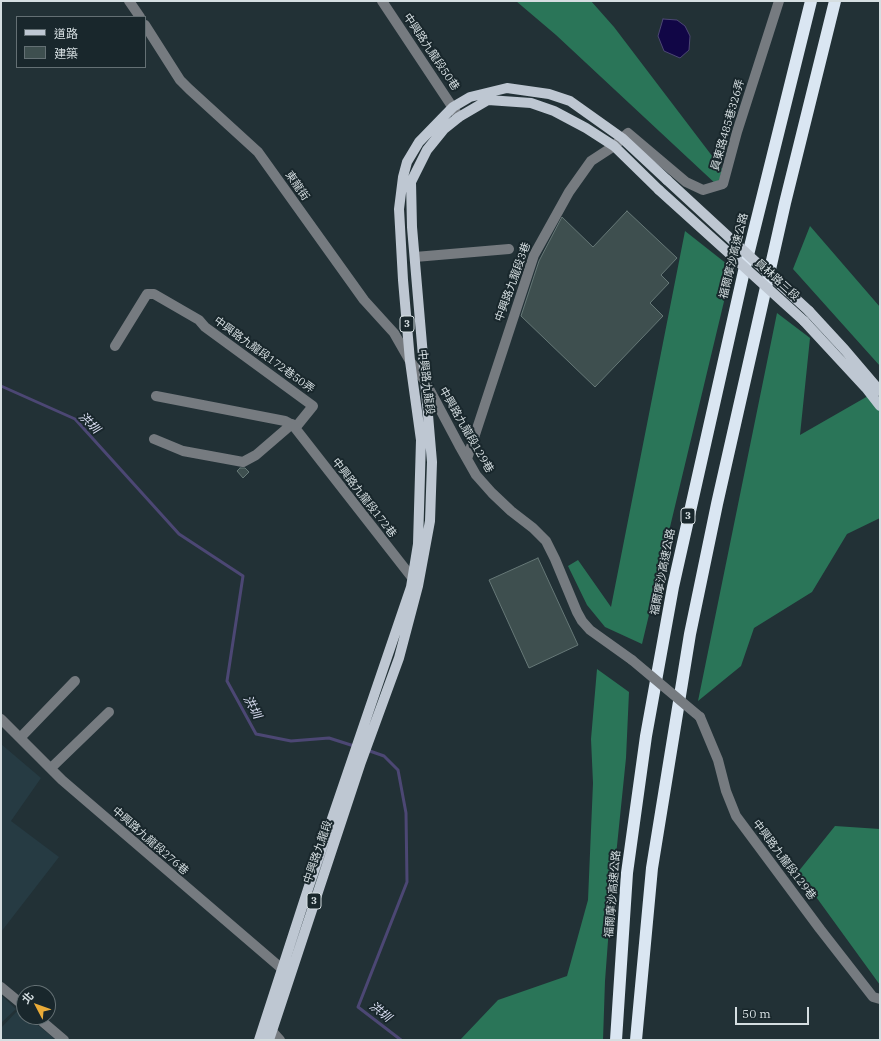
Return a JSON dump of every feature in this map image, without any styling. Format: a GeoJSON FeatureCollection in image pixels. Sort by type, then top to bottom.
{"type":"FeatureCollection","features":[{"type":"Feature","properties":{"kind":"highway","name":"福爾摩沙高速公路"},"geometry":{"type":"LineString","coordinates":[[616,1040],[627,873],[646,736],[673,587],[744,271],[811,1]]}},
{"type":"Feature","properties":{"kind":"highway"},"geometry":{"type":"LineString","coordinates":[[636,1040],[652,868],[690,634],[717,504],[783,211],[835,1]]}},
{"type":"Feature","properties":{"kind":"main road","name":"中興路九龍段"},"geometry":{"type":"LineString","coordinates":[[415,582],[418,544],[421,440],[410,361],[398,209],[403,177],[408,162],[419,142],[453,108],[470,98],[507,88],[549,94],[570,101],[622,138]]}},
{"type":"Feature","properties":{"kind":"main road","name":"中興路九龍段"},"geometry":{"type":"LineString","coordinates":[[259,1040],[281,968],[350,763],[365,737],[399,658],[430,521],[432,462],[412,227],[411,182],[427,150],[444,129],[460,117],[488,100],[531,103],[554,111],[586,128],[614,146]]}},
{"type":"Feature","properties":{"kind":"main road","name":"員林路三段"},"geometry":{"type":"LineString","coordinates":[[622,138],[809,310],[880,391]]}},
{"type":"Feature","properties":{"kind":"main road","name":"員林路三段"},"geometry":{"type":"LineString","coordinates":[[614,146],[659,190],[804,321],[866,388],[880,406]]}},
{"type":"Feature","properties":{"kind":"main road","name":"中興路九龍段"},"geometry":{"type":"LineString","coordinates":[[270,1035],[361,762],[365,737]]}},
{"type":"Feature","properties":{"kind":"street"},"geometry":{"type":"LineString","coordinates":[[129,1],[139,16]]}},
{"type":"Feature","properties":{"kind":"street","name":"中興路九龍段50巷"},"geometry":{"type":"LineString","coordinates":[[382,1],[460,117]]}},
{"type":"Feature","properties":{"kind":"street","name":"員東路485巷326弄"},"geometry":{"type":"LineString","coordinates":[[622,138],[628,133],[686,182],[703,190],[723,184],[737,132],[779,1]]}},
{"type":"Feature","properties":{"kind":"street","name":"東龍街"},"geometry":{"type":"LineString","coordinates":[[146,27],[184,85],[258,152],[364,300],[394,333],[410,361],[418,371]]}},
{"type":"Feature","properties":{"kind":"street","name":"中興路九龍段3巷"},"geometry":{"type":"LineString","coordinates":[[467,459],[534,255],[569,192],[591,161],[614,146],[622,138]]}},
{"type":"Feature","properties":{"kind":"street"},"geometry":{"type":"LineString","coordinates":[[415,257],[509,249]]}},
{"type":"Feature","properties":{"kind":"street","name":"中興路九龍段172巷50弄"},"geometry":{"type":"LineString","coordinates":[[115,346],[147,294],[154,294],[199,320],[206,327],[313,406],[296,427],[292,424]]}},
{"type":"Feature","properties":{"kind":"street","name":"中興路九龍段129巷"},"geometry":{"type":"LineString","coordinates":[[418,371],[425,381],[476,475],[511,511],[533,528],[546,541],[555,558],[576,612],[582,621],[590,630],[632,660],[700,717],[718,760],[726,791],[736,816],[820,929],[873,997],[880,999]]}},
{"type":"Feature","properties":{"kind":"street"},"geometry":{"type":"LineString","coordinates":[[154,439],[183,451],[243,462],[256,455],[292,424],[285,421],[156,396]]}},
{"type":"Feature","properties":{"kind":"street","name":"中興路九龍段172巷"},"geometry":{"type":"LineString","coordinates":[[292,424],[415,582]]}},
{"type":"Feature","properties":{"kind":"street"},"geometry":{"type":"LineString","coordinates":[[20,738],[75,681]]}},
{"type":"Feature","properties":{"kind":"street"},"geometry":{"type":"LineString","coordinates":[[51,768],[109,712]]}},
{"type":"Feature","properties":{"kind":"street","name":"中興路九龍段276巷"},"geometry":{"type":"LineString","coordinates":[[1,718],[62,780],[290,976]]}},
{"type":"Feature","properties":{"kind":"street"},"geometry":{"type":"LineString","coordinates":[[1,987],[16,999]]}},
{"type":"Feature","properties":{"kind":"street"},"geometry":{"type":"LineString","coordinates":[[46,1025],[64,1040]]}},
{"type":"Feature","properties":{"kind":"street"},"geometry":{"type":"LineString","coordinates":[[270,1035],[280,1040]]}},
{"type":"Feature","properties":{"kind":"shaded area"},"geometry":{"type":"Polygon","coordinates":[[[663,19],[677,20],[685,26],[690,36],[689,50],[680,58],[664,51],[658,36],[663,19]]]}},
{"type":"Feature","properties":{"kind":"shaded area"},"geometry":{"type":"Polygon","coordinates":[[[1,744],[41,778],[11,821],[59,857],[1,932],[1,744]]]}},
{"type":"Feature","properties":{"kind":"shaded area"},"geometry":{"type":"Polygon","coordinates":[[[1,995],[16,1009],[1,1023],[1,995]]]}},
{"type":"Feature","properties":{"kind":"shaded area"},"geometry":{"type":"Polygon","coordinates":[[[16,1012],[16,1025],[38,1025],[56,1040],[1,1040],[1,1028],[16,1012]]]}},
{"type":"Feature","properties":{"kind":"green space"},"geometry":{"type":"Polygon","coordinates":[[[516,1],[591,1],[614,27],[722,169],[718,186],[556,35],[516,1]]]}},
{"type":"Feature","properties":{"kind":"green space"},"geometry":{"type":"Polygon","coordinates":[[[810,226],[880,307],[880,366],[793,269],[810,226]]]}},
{"type":"Feature","properties":{"kind":"green space"},"geometry":{"type":"Polygon","coordinates":[[[685,231],[732,268],[642,644],[605,627],[587,605],[568,566],[578,560],[611,607],[685,231]]]}},
{"type":"Feature","properties":{"kind":"green space"},"geometry":{"type":"Polygon","coordinates":[[[777,313],[810,338],[800,435],[868,396],[880,410],[880,518],[847,534],[812,592],[754,628],[741,666],[698,701],[777,313]]]}},
{"type":"Feature","properties":{"kind":"green space"},"geometry":{"type":"Polygon","coordinates":[[[597,669],[629,692],[626,758],[610,914],[605,981],[603,1040],[460,1040],[498,1000],[567,976],[588,900],[593,783],[591,739],[597,669]]]}},
{"type":"Feature","properties":{"kind":"green space"},"geometry":{"type":"Polygon","coordinates":[[[835,826],[880,829],[880,985],[798,872],[835,826]]]}},
{"type":"Feature","properties":{"kind":"building"},"geometry":{"type":"Polygon","coordinates":[[[627,211],[677,258],[661,275],[669,283],[650,303],[663,316],[595,387],[521,316],[539,261],[562,217],[593,247],[627,211]]]}},
{"type":"Feature","properties":{"kind":"building"},"geometry":{"type":"Polygon","coordinates":[[[240,468],[245,468],[249,472],[243,478],[237,471],[240,468]]]}},
{"type":"Feature","properties":{"kind":"building"},"geometry":{"type":"Polygon","coordinates":[[[538,558],[578,645],[529,668],[489,580],[538,558]]]}},
{"type":"Feature","properties":{"kind":"waterway","name":"洪圳"},"geometry":{"type":"LineString","coordinates":[[1,386],[75,419],[179,534],[243,576],[227,681],[256,734],[291,741],[329,738],[354,746]]}},
{"type":"Feature","properties":{"kind":"waterway","name":"洪圳"},"geometry":{"type":"LineString","coordinates":[[367,750],[384,756],[398,770],[406,813],[407,882],[358,1007],[401,1040]]}}]}
